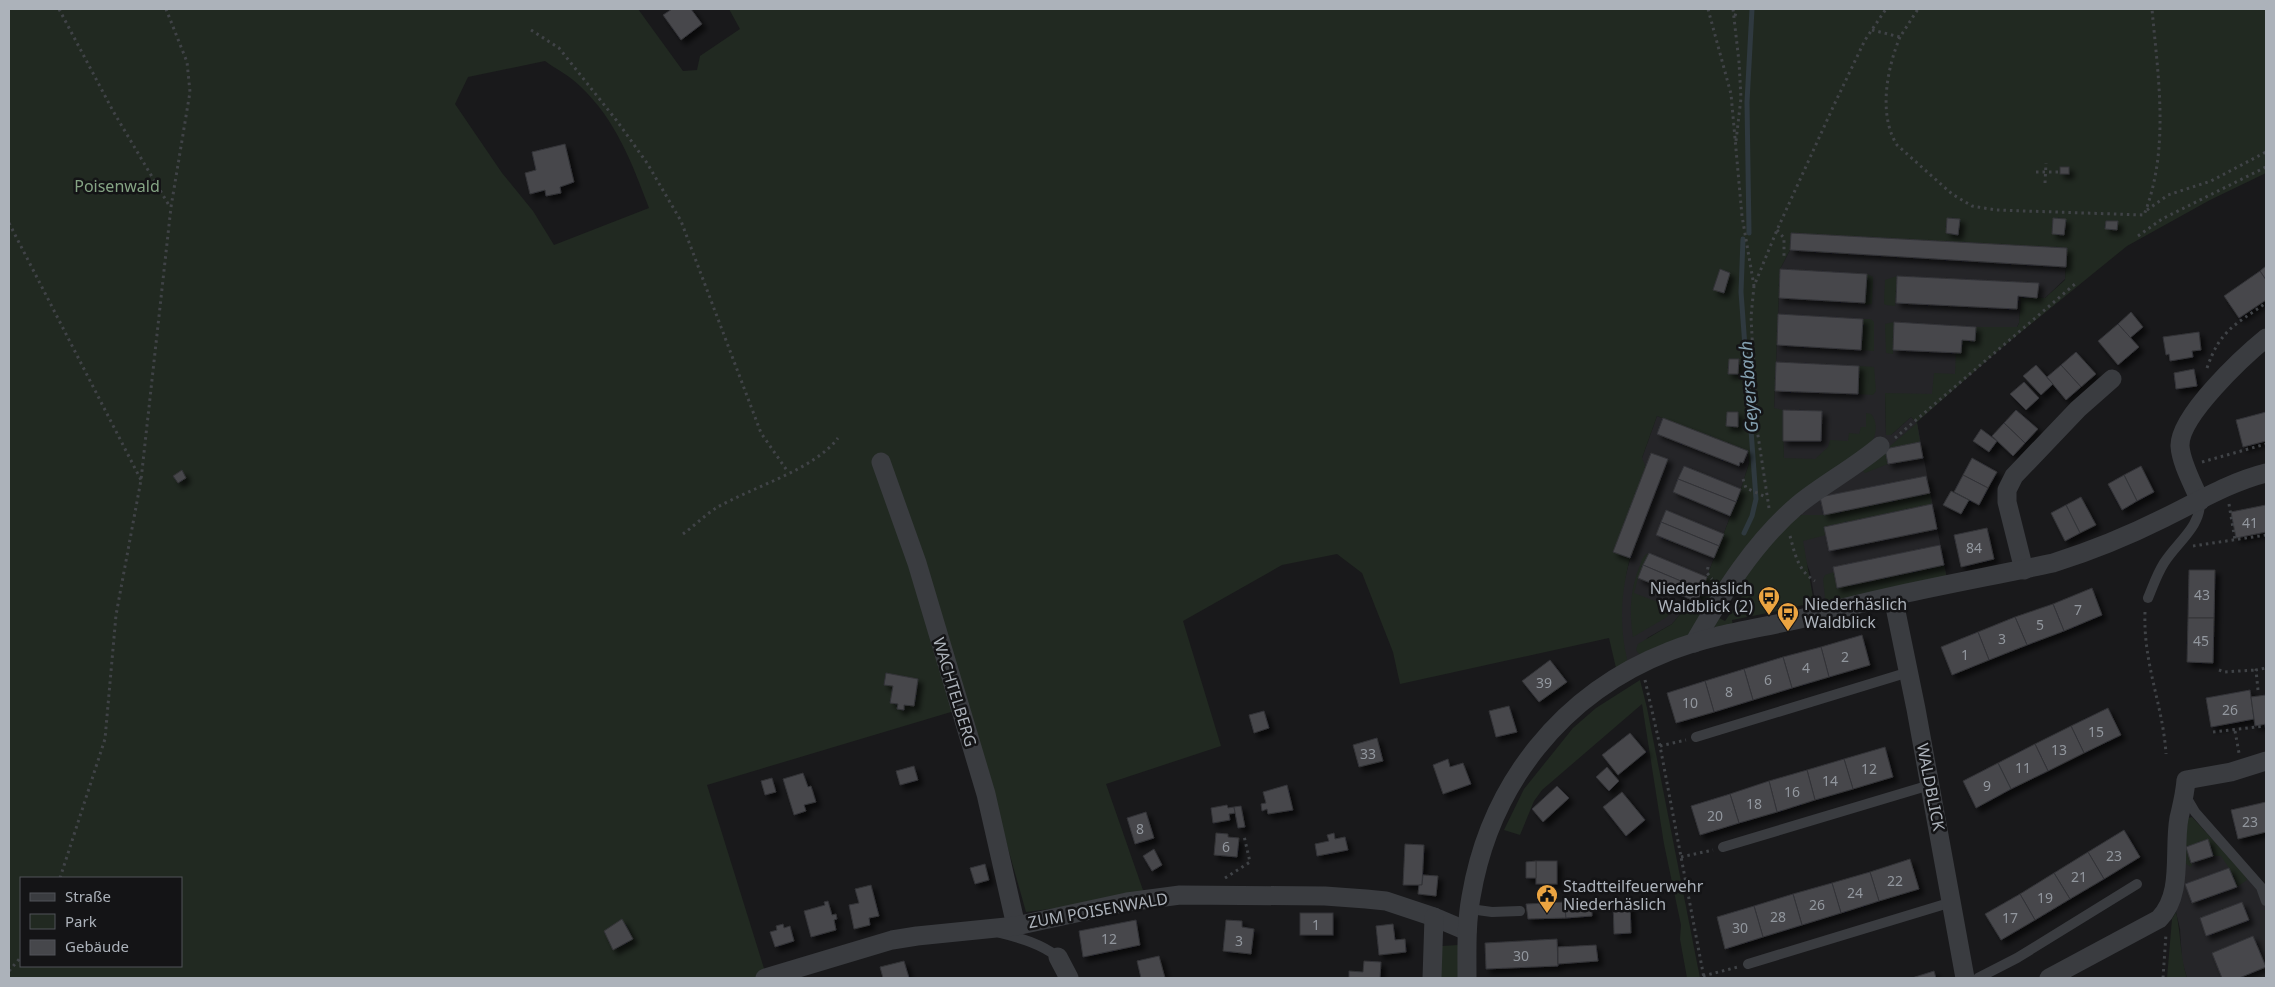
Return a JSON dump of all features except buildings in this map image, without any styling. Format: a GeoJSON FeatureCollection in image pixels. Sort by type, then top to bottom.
{"type":"FeatureCollection","features":[{"type":"Feature","properties":{"kind":"street"},"geometry":{"type":"LineString","coordinates":[[2200,501],[2182,455],[2180,445],[2183,434],[2201,405],[2223,378],[2266,338]]}},
{"type":"Feature","properties":{"kind":"street"},"geometry":{"type":"LineString","coordinates":[[2024,570],[2007,502],[2007,490],[2014,476],[2078,410],[2112,379]]}},
{"type":"Feature","properties":{"kind":"street"},"geometry":{"type":"LineString","coordinates":[[1694,644],[1724,593],[1779,523],[1800,503],[1863,460],[1880,446]]}},
{"type":"Feature","properties":{"kind":"street","name":"WACHTELBERG"},"geometry":{"type":"LineString","coordinates":[[881,462],[916,562],[980,775],[1016,926]]}},
{"type":"Feature","properties":{"kind":"street"},"geometry":{"type":"LineString","coordinates":[[1467,978],[1467,931],[1477,869],[1486,840],[1510,784],[1528,758],[1554,727],[1581,702],[1610,682],[1669,651],[1694,644],[1893,597],[2024,570],[2080,555],[2151,524],[2246,478],[2266,473]]}},
{"type":"Feature","properties":{"kind":"street","name":"WALDBLICK"},"geometry":{"type":"LineString","coordinates":[[1893,597],[1909,672],[1965,978]]}},
{"type":"Feature","properties":{"kind":"street"},"geometry":{"type":"LineString","coordinates":[[2049,978],[2159,919],[2166,912],[2172,896],[2179,819],[2185,795],[2186,780],[2231,772],[2266,760]]}},
{"type":"Feature","properties":{"kind":"street","name":"ZUM POISENWALD"},"geometry":{"type":"LineString","coordinates":[[765,978],[892,940],[1016,926],[1126,902],[1172,896],[1325,896],[1386,901],[1434,917],[1467,931]]}},
{"type":"Feature","properties":{"kind":"street"},"geometry":{"type":"LineString","coordinates":[[1432,978],[1434,917]]}},
{"type":"Feature","properties":{"kind":"street"},"geometry":{"type":"LineString","coordinates":[[1058,957],[1069,978]]}},
{"type":"Feature","properties":{"kind":"lane"},"geometry":{"type":"LineString","coordinates":[[2148,598],[2155,579],[2195,524],[2200,512],[2200,501]]}},
{"type":"Feature","properties":{"kind":"lane"},"geometry":{"type":"LineString","coordinates":[[1696,737],[1909,672]]}},
{"type":"Feature","properties":{"kind":"lane"},"geometry":{"type":"LineString","coordinates":[[1723,847],[1930,785]]}},
{"type":"Feature","properties":{"kind":"lane"},"geometry":{"type":"LineString","coordinates":[[2185,795],[2195,812],[2261,887],[2266,901]]}},
{"type":"Feature","properties":{"kind":"lane"},"geometry":{"type":"LineString","coordinates":[[1978,978],[2017,958],[2138,884]]}},
{"type":"Feature","properties":{"kind":"lane"},"geometry":{"type":"LineString","coordinates":[[1748,964],[1952,902]]}},
{"type":"Feature","properties":{"kind":"lane"},"geometry":{"type":"LineString","coordinates":[[1470,909],[1492,912],[1520,911]]}},
{"type":"Feature","properties":{"kind":"lane"},"geometry":{"type":"LineString","coordinates":[[976,931],[1021,938],[1048,950],[1058,957]]}},
{"type":"Feature","properties":{"kind":"path"},"geometry":{"type":"LineString","coordinates":[[59,9],[113,111],[171,207]]}},
{"type":"Feature","properties":{"kind":"path"},"geometry":{"type":"LineString","coordinates":[[60,877],[105,739],[116,615],[141,480],[171,207],[190,92],[188,62],[166,9]]}},
{"type":"Feature","properties":{"kind":"path"},"geometry":{"type":"LineString","coordinates":[[1708,9],[1731,94],[1743,224],[1754,286],[1751,317],[1757,429],[1767,497],[1798,564],[1802,571],[1815,582]]}},
{"type":"Feature","properties":{"kind":"path"},"geometry":{"type":"LineString","coordinates":[[1735,9],[1734,19],[1740,62],[1741,98],[1735,149]]}},
{"type":"Feature","properties":{"kind":"path"},"geometry":{"type":"LineString","coordinates":[[1754,286],[1777,230],[1834,105],[1872,30],[1886,9]]}},
{"type":"Feature","properties":{"kind":"path"},"geometry":{"type":"LineString","coordinates":[[1918,9],[1900,37],[1893,54],[1887,90],[1888,127],[1897,145],[1952,194],[1972,206],[1996,210],[2144,215],[2145,212],[2168,194],[2211,181],[2266,152]]}},
{"type":"Feature","properties":{"kind":"path"},"geometry":{"type":"LineString","coordinates":[[2145,212],[2156,174],[2160,140],[2160,90],[2152,9]]}},
{"type":"Feature","properties":{"kind":"path"},"geometry":{"type":"LineString","coordinates":[[531,30],[559,48],[618,121],[652,171],[680,221],[761,433],[788,472]]}},
{"type":"Feature","properties":{"kind":"path"},"geometry":{"type":"LineString","coordinates":[[1872,30],[1900,37]]}},
{"type":"Feature","properties":{"kind":"path"},"geometry":{"type":"LineString","coordinates":[[2045,183],[2046,163]]}},
{"type":"Feature","properties":{"kind":"path"},"geometry":{"type":"LineString","coordinates":[[2138,236],[2162,219],[2266,167]]}},
{"type":"Feature","properties":{"kind":"path"},"geometry":{"type":"LineString","coordinates":[[2036,172],[2060,172]]}},
{"type":"Feature","properties":{"kind":"path"},"geometry":{"type":"LineString","coordinates":[[9,223],[141,480]]}},
{"type":"Feature","properties":{"kind":"path"},"geometry":{"type":"LineString","coordinates":[[1777,230],[1784,238],[1784,259]]}},
{"type":"Feature","properties":{"kind":"path"},"geometry":{"type":"LineString","coordinates":[[1880,446],[1892,441],[2074,284]]}},
{"type":"Feature","properties":{"kind":"path"},"geometry":{"type":"LineString","coordinates":[[2205,375],[2215,346],[2226,331],[2266,303]]}},
{"type":"Feature","properties":{"kind":"path"},"geometry":{"type":"LineString","coordinates":[[683,534],[715,509],[788,472],[830,448],[838,438]]}},
{"type":"Feature","properties":{"kind":"path"},"geometry":{"type":"LineString","coordinates":[[2207,459],[2266,444]]}},
{"type":"Feature","properties":{"kind":"path"},"geometry":{"type":"LineString","coordinates":[[1743,479],[1745,487],[1767,497]]}},
{"type":"Feature","properties":{"kind":"path"},"geometry":{"type":"LineString","coordinates":[[2230,508],[2235,540]]}},
{"type":"Feature","properties":{"kind":"path"},"geometry":{"type":"LineString","coordinates":[[2176,548],[2266,535]]}},
{"type":"Feature","properties":{"kind":"path"},"geometry":{"type":"LineString","coordinates":[[1708,567],[1707,573],[1710,576]]}},
{"type":"Feature","properties":{"kind":"path"},"geometry":{"type":"LineString","coordinates":[[2145,612],[2146,646],[2150,674],[2165,735],[2166,754]]}},
{"type":"Feature","properties":{"kind":"path"},"geometry":{"type":"LineString","coordinates":[[2219,670],[2224,672],[2266,668]]}},
{"type":"Feature","properties":{"kind":"path"},"geometry":{"type":"LineString","coordinates":[[2256,670],[2258,690]]}},
{"type":"Feature","properties":{"kind":"path"},"geometry":{"type":"LineString","coordinates":[[1644,674],[1660,746],[1704,977],[1748,964]]}},
{"type":"Feature","properties":{"kind":"path"},"geometry":{"type":"LineString","coordinates":[[2213,732],[2266,726]]}},
{"type":"Feature","properties":{"kind":"path"},"geometry":{"type":"LineString","coordinates":[[1660,746],[1696,737]]}},
{"type":"Feature","properties":{"kind":"path"},"geometry":{"type":"LineString","coordinates":[[1200,896],[1203,889],[1250,862],[1244,836]]}},
{"type":"Feature","properties":{"kind":"path"},"geometry":{"type":"LineString","coordinates":[[1680,857],[1723,847]]}},
{"type":"Feature","properties":{"kind":"path"},"geometry":{"type":"LineString","coordinates":[[2163,978],[2166,912]]}},
{"type":"Feature","properties":{"kind":"path"},"geometry":{"type":"LineString","coordinates":[[9,972],[20,958]]}},
{"type":"Feature","properties":{"kind":"shaded area"},"geometry":{"type":"Polygon","coordinates":[[[1791,233],[2067,248],[2065,279],[2045,298],[2021,297],[2017,327],[1976,327],[1975,341],[1961,353],[1955,375],[1933,394],[1885,394],[1886,435],[1891,435],[1911,417],[1917,423],[1947,579],[1815,601],[1810,572],[1790,522],[1802,515],[1797,502],[1815,474],[1784,458],[1783,441],[1774,408],[1780,269],[1790,250],[1791,233]]]}},
{"type":"Feature","properties":{"kind":"shaded area"},"geometry":{"type":"Polygon","coordinates":[[[1657,416],[1748,451],[1749,463],[1741,489],[1697,602],[1687,613],[1682,612],[1672,624],[1647,638],[1640,655],[1626,663],[1622,635],[1621,605],[1623,586],[1630,559],[1613,552],[1657,416]]]}},
{"type":"Feature","properties":{"kind":"shaded area"},"geometry":{"type":"Polygon","coordinates":[[[2212,838],[2256,886],[2266,906],[2266,978],[2187,978],[2182,961],[2180,929],[2176,912],[2180,896],[2183,847],[2212,838]]]}},
{"type":"Feature","properties":{"kind":"green space","name":"Poisenwald"},"geometry":{"type":"Polygon","coordinates":[[[9,9],[638,9],[683,71],[697,70],[700,56],[740,29],[729,9],[2266,9],[2266,173],[2210,200],[2127,246],[1999,350],[1917,422],[1920,442],[1887,449],[1917,423],[1911,417],[1891,435],[1886,435],[1885,393],[1932,394],[1934,373],[1955,374],[1956,352],[1961,352],[1962,340],[1975,340],[1976,327],[2017,327],[2021,297],[2045,298],[2065,280],[2067,248],[1791,233],[1790,250],[1780,269],[1774,408],[1783,410],[1784,458],[1815,459],[1828,447],[1830,440],[1848,441],[1849,433],[1859,434],[1861,427],[1866,427],[1866,413],[1871,414],[1874,420],[1876,426],[1875,433],[1873,440],[1821,484],[1689,635],[1640,655],[1636,650],[1638,644],[1672,624],[1682,612],[1687,613],[1697,602],[1741,489],[1749,463],[1748,451],[1657,416],[1642,458],[1646,467],[1614,552],[1630,558],[1622,608],[1626,663],[1616,668],[1609,638],[1400,684],[1393,652],[1362,573],[1337,554],[1282,565],[1183,621],[1221,746],[1106,784],[1144,893],[1096,903],[1026,912],[1000,820],[961,709],[707,785],[766,975],[754,978],[9,978],[9,9]],[[545,61],[468,77],[455,104],[502,173],[533,211],[554,245],[649,208],[622,143],[604,113],[576,82],[545,61]]]}},
{"type":"Feature","properties":{"kind":"green space"},"geometry":{"type":"Polygon","coordinates":[[[1867,274],[1873,277],[1872,304],[1865,305],[1867,274]]]}},
{"type":"Feature","properties":{"kind":"green space"},"geometry":{"type":"Polygon","coordinates":[[[1897,276],[1895,306],[1886,305],[1884,304],[1885,280],[1897,276]]]}},
{"type":"Feature","properties":{"kind":"green space"},"geometry":{"type":"Polygon","coordinates":[[[1863,319],[1871,319],[1874,322],[1874,351],[1861,350],[1863,319]]]}},
{"type":"Feature","properties":{"kind":"green space"},"geometry":{"type":"Polygon","coordinates":[[[1894,322],[1893,354],[1886,353],[1885,324],[1894,322]]]}},
{"type":"Feature","properties":{"kind":"green space"},"geometry":{"type":"Polygon","coordinates":[[[1859,366],[1874,367],[1876,391],[1873,395],[1858,394],[1859,366]]]}},
{"type":"Feature","properties":{"kind":"green space"},"geometry":{"type":"Polygon","coordinates":[[[1886,449],[1888,464],[1865,473],[1862,470],[1886,449]]]}},
{"type":"Feature","properties":{"kind":"green space"},"geometry":{"type":"Polygon","coordinates":[[[1930,493],[1932,504],[1824,527],[1826,535],[1803,541],[1814,603],[1788,608],[1788,605],[1777,606],[1778,611],[1732,620],[1733,626],[1715,628],[1712,623],[1715,616],[1725,621],[1743,595],[1735,589],[1785,525],[1802,515],[1824,515],[1930,493]]]}},
{"type":"Feature","properties":{"kind":"green space"},"geometry":{"type":"Polygon","coordinates":[[[1649,553],[1638,578],[1634,593],[1671,607],[1672,610],[1667,617],[1633,637],[1631,618],[1632,592],[1642,560],[1649,553]]]}},
{"type":"Feature","properties":{"kind":"green space"},"geometry":{"type":"Polygon","coordinates":[[[1944,565],[1947,579],[1833,603],[1825,598],[1823,579],[1825,575],[1834,572],[1837,588],[1944,565]]]}},
{"type":"Feature","properties":{"kind":"green space"},"geometry":{"type":"Polygon","coordinates":[[[1640,680],[1700,978],[1687,978],[1680,939],[1681,925],[1664,844],[1642,704],[1542,790],[1534,801],[1520,835],[1504,830],[1524,789],[1573,728],[1596,708],[1640,680]]]}},
{"type":"Feature","properties":{"kind":"green space"},"geometry":{"type":"Polygon","coordinates":[[[2192,817],[2246,876],[2247,880],[2237,887],[2229,868],[2221,856],[2213,856],[2207,840],[2186,847],[2191,867],[2183,862],[2188,818],[2192,817]]]}},
{"type":"Feature","properties":{"kind":"green space"},"geometry":{"type":"Polygon","coordinates":[[[2176,912],[2187,978],[2167,978],[2172,919],[2176,912]]]}},
{"type":"Feature","properties":{"kind":"green space"},"geometry":{"type":"Polygon","coordinates":[[[1458,945],[1460,978],[1437,978],[1442,946],[1458,945]]]}},
{"type":"Feature","properties":{"kind":"waterway","name":"Geyersbach"},"geometry":{"type":"LineString","coordinates":[[1749,233],[1747,102],[1752,9]]}},
{"type":"Feature","properties":{"kind":"waterway","name":"Geyersbach"},"geometry":{"type":"LineString","coordinates":[[1743,239],[1741,292],[1756,499],[1752,516],[1744,533]]}},
{"type":"Feature","properties":{"kind":"place","name":"Niederhäslich Waldblick (2)"},"geometry":{"type":"Point","coordinates":[1769,616]}},
{"type":"Feature","properties":{"kind":"place","name":"Niederhäslich Waldblick"},"geometry":{"type":"Point","coordinates":[1788,632]}},
{"type":"Feature","properties":{"kind":"place","name":"Stadtteilfeuerwehr Niederhäslich"},"geometry":{"type":"Point","coordinates":[1547,914]}}]}
